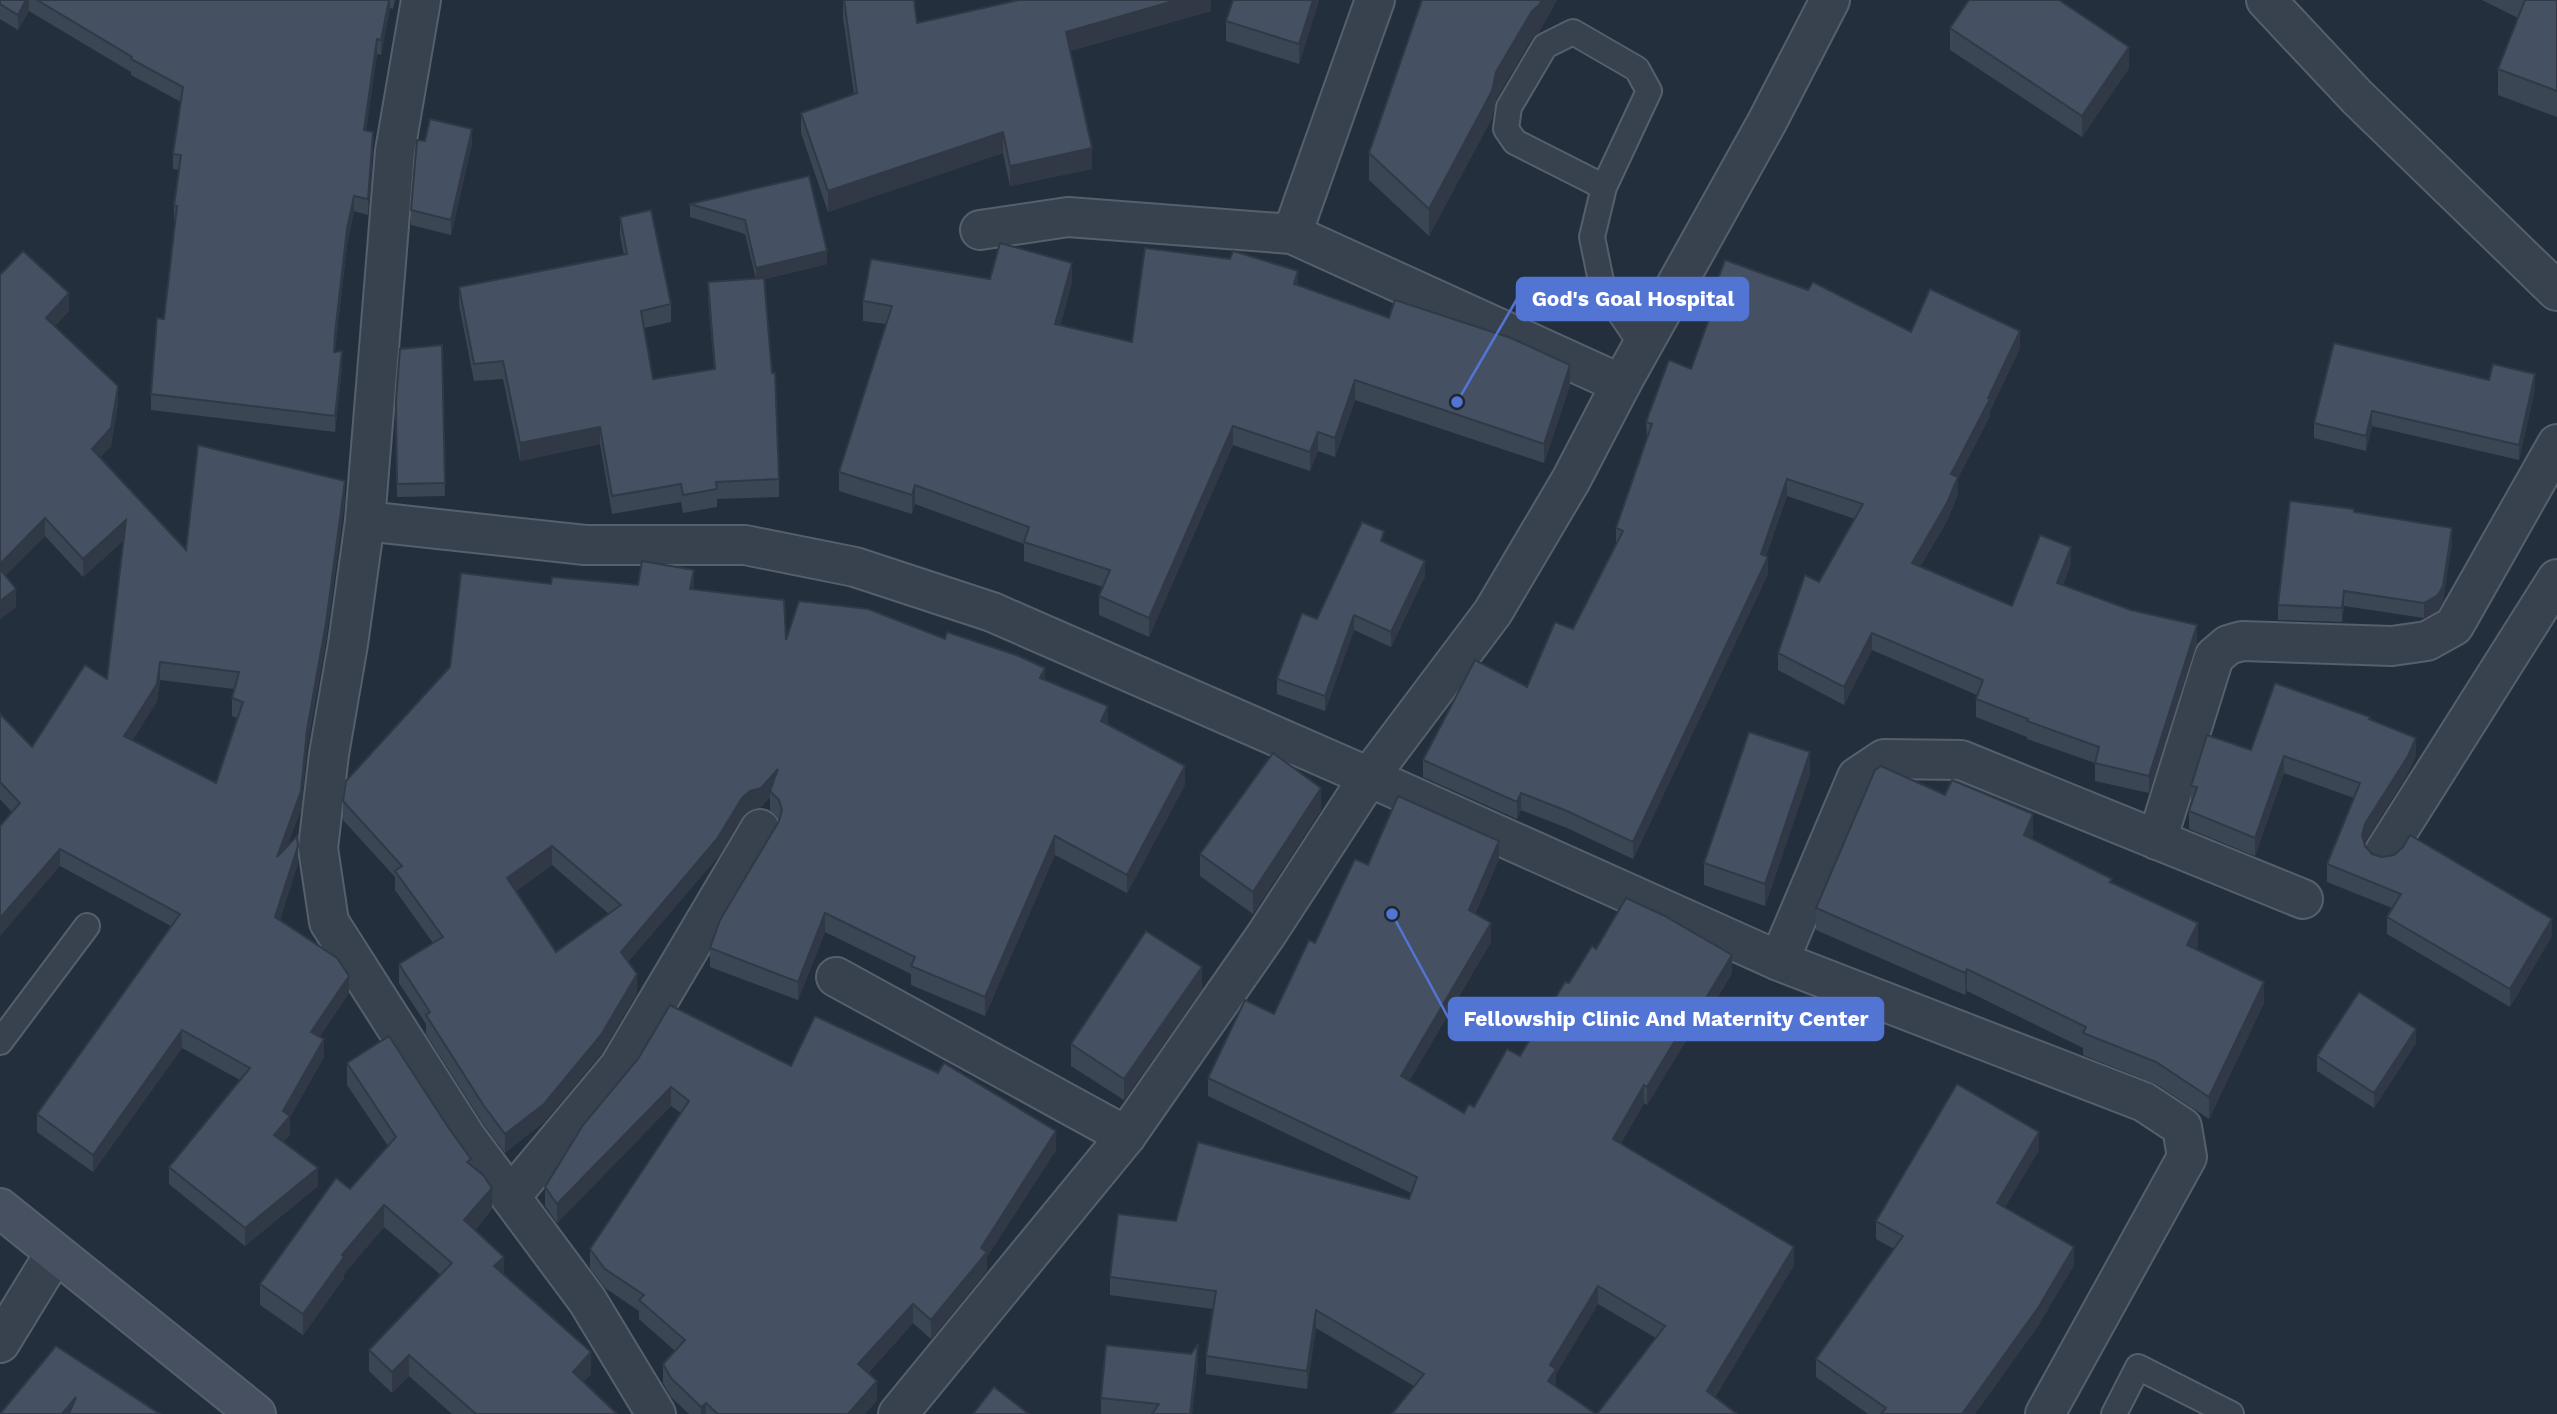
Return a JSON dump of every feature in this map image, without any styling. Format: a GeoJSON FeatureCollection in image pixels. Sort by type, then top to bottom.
{"type":"FeatureCollection","features":[{"type":"Feature","properties":{"kind":"main road"},"geometry":{"type":"LineString","coordinates":[[0,1208],[256,1414]]}},
{"type":"Feature","properties":{"kind":"street"},"geometry":{"type":"LineString","coordinates":[[421,0],[395,151],[365,521],[329,754],[318,848],[329,922],[466,1137],[587,1300],[656,1414]]}},
{"type":"Feature","properties":{"kind":"street"},"geometry":{"type":"LineString","coordinates":[[1292,234],[1374,0]]}},
{"type":"Feature","properties":{"kind":"street"},"geometry":{"type":"LineString","coordinates":[[898,1414],[1126,1136],[1266,935],[1369,777],[1493,612],[1571,480],[1621,384],[1767,122],[1830,0]]}},
{"type":"Feature","properties":{"kind":"street"},"geometry":{"type":"LineString","coordinates":[[2266,0],[2357,97],[2557,291]]}},
{"type":"Feature","properties":{"kind":"street"},"geometry":{"type":"LineString","coordinates":[[980,230],[1068,217],[1292,234],[1621,384]]}},
{"type":"Feature","properties":{"kind":"street"},"geometry":{"type":"LineString","coordinates":[[2157,840],[2214,657],[2228,645],[2242,641],[2392,646],[2427,641],[2454,626],[2557,444]]}},
{"type":"Feature","properties":{"kind":"street"},"geometry":{"type":"LineString","coordinates":[[365,521],[585,545],[745,545],[855,567],[992,612],[1779,961],[2144,1102],[2182,1127],[2188,1157],[2045,1414]]}},
{"type":"Feature","properties":{"kind":"street"},"geometry":{"type":"LineString","coordinates":[[2384,853],[2557,579]]}},
{"type":"Feature","properties":{"kind":"street"},"geometry":{"type":"LineString","coordinates":[[1779,961],[1857,777],[1884,759],[1961,760],[2303,899]]}},
{"type":"Feature","properties":{"kind":"street"},"geometry":{"type":"LineString","coordinates":[[511,1196],[619,1067],[760,829]]}},
{"type":"Feature","properties":{"kind":"street"},"geometry":{"type":"LineString","coordinates":[[836,977],[1126,1136]]}},
{"type":"Feature","properties":{"kind":"street"},"geometry":{"type":"LineString","coordinates":[[0,1343],[55,1253]]}},
{"type":"Feature","properties":{"kind":"lane"},"geometry":{"type":"LineString","coordinates":[[1604,187],[1516,142],[1506,128],[1509,107],[1545,46],[1573,32],[1637,69],[1649,91],[1604,187],[1592,237],[1602,286],[1643,346]]}},
{"type":"Feature","properties":{"kind":"lane"},"geometry":{"type":"LineString","coordinates":[[0,1042],[87,926]]}},
{"type":"Feature","properties":{"kind":"lane"},"geometry":{"type":"LineString","coordinates":[[2114,1414],[2138,1367],[2231,1414]]}},
{"type":"Feature","properties":{"kind":"building"},"geometry":{"type":"Polygon","coordinates":[[[0,0],[26,0],[18,15],[0,4],[0,0]]]}},
{"type":"Feature","properties":{"kind":"building"},"geometry":{"type":"Polygon","coordinates":[[[37,0],[389,0],[381,40],[377,39],[364,130],[373,132],[368,199],[354,196],[347,229],[335,334],[334,352],[342,351],[335,416],[151,394],[157,318],[164,319],[177,206],[174,206],[181,155],[173,154],[183,87],[131,59],[132,57],[37,0]]]}},
{"type":"Feature","properties":{"kind":"building"},"geometry":{"type":"Polygon","coordinates":[[[844,0],[914,0],[917,23],[1019,0],[1177,0],[1066,32],[1092,148],[1010,166],[1003,132],[828,191],[801,113],[857,93],[844,0]]]}},
{"type":"Feature","properties":{"kind":"building"},"geometry":{"type":"Polygon","coordinates":[[[1233,0],[1313,0],[1299,44],[1226,21],[1233,0]]]}},
{"type":"Feature","properties":{"kind":"building"},"geometry":{"type":"Polygon","coordinates":[[[1422,0],[1542,0],[1532,11],[1496,72],[1492,91],[1429,209],[1369,153],[1422,0]]]}},
{"type":"Feature","properties":{"kind":"building"},"geometry":{"type":"Polygon","coordinates":[[[1969,0],[2059,0],[2129,47],[2082,116],[1950,28],[1969,0]]]}},
{"type":"Feature","properties":{"kind":"building"},"geometry":{"type":"Polygon","coordinates":[[[2525,0],[2557,0],[2557,91],[2498,69],[2525,0]]]}},
{"type":"Feature","properties":{"kind":"building"},"geometry":{"type":"Polygon","coordinates":[[[430,119],[472,129],[451,220],[411,210],[417,140],[425,141],[430,119]]]}},
{"type":"Feature","properties":{"kind":"building"},"geometry":{"type":"Polygon","coordinates":[[[809,176],[827,251],[756,268],[745,220],[690,204],[809,176]]]}},
{"type":"Feature","properties":{"kind":"building"},"geometry":{"type":"Polygon","coordinates":[[[651,210],[671,304],[641,311],[653,379],[715,369],[708,282],[764,278],[772,373],[775,373],[779,479],[716,482],[717,489],[683,495],[681,484],[612,496],[600,427],[520,443],[503,361],[474,364],[459,287],[627,254],[620,217],[651,210]]]}},
{"type":"Feature","properties":{"kind":"building"},"geometry":{"type":"Polygon","coordinates":[[[1000,243],[1072,263],[1055,324],[1132,342],[1145,248],[1230,259],[1233,251],[1298,271],[1294,284],[1389,318],[1395,300],[1511,338],[1570,365],[1544,444],[1355,380],[1335,438],[1318,432],[1310,452],[1233,426],[1149,618],[1099,596],[1110,570],[1024,542],[1029,527],[915,485],[912,495],[839,472],[892,306],[863,301],[871,259],[990,279],[1000,243]]]}},
{"type":"Feature","properties":{"kind":"building"},"geometry":{"type":"Polygon","coordinates":[[[23,251],[69,293],[46,318],[118,386],[111,428],[92,449],[186,550],[198,445],[345,481],[326,623],[307,730],[301,791],[277,857],[297,836],[298,846],[275,917],[337,958],[349,976],[311,1032],[324,1039],[283,1111],[290,1116],[274,1135],[318,1168],[245,1228],[169,1167],[250,1068],[182,1030],[93,1155],[37,1114],[180,914],[60,849],[0,918],[0,826],[20,803],[0,782],[0,714],[32,747],[85,665],[107,679],[126,520],[83,559],[45,518],[0,564],[0,275],[23,251]],[[160,662],[157,684],[124,736],[216,783],[243,702],[232,698],[239,672],[160,662]]]}},
{"type":"Feature","properties":{"kind":"building"},"geometry":{"type":"Polygon","coordinates":[[[1725,260],[1808,290],[1813,282],[1911,332],[1930,289],[2020,331],[1988,398],[1990,399],[1951,474],[1958,477],[1947,503],[1912,563],[2012,606],[2040,535],[2071,547],[2057,583],[2131,610],[2197,625],[2149,776],[2095,763],[2099,747],[1976,699],[1983,680],[1872,633],[1844,687],[1778,653],[1805,575],[1819,582],[1863,504],[1787,479],[1761,554],[1768,557],[1633,842],[1521,793],[1517,802],[1423,760],[1475,660],[1527,687],[1555,622],[1573,629],[1623,531],[1616,528],[1652,424],[1646,422],[1669,360],[1691,369],[1717,297],[1712,296],[1725,260]]]}},
{"type":"Feature","properties":{"kind":"building"},"geometry":{"type":"Polygon","coordinates":[[[2334,343],[2489,380],[2493,364],[2535,374],[2519,445],[2372,411],[2366,436],[2314,423],[2334,343]]]}},
{"type":"Feature","properties":{"kind":"building"},"geometry":{"type":"Polygon","coordinates":[[[442,345],[445,483],[397,484],[396,401],[400,349],[442,345]]]}},
{"type":"Feature","properties":{"kind":"building"},"geometry":{"type":"Polygon","coordinates":[[[2290,501],[2354,509],[2354,512],[2452,528],[2443,586],[2438,595],[2424,603],[2344,591],[2342,608],[2278,605],[2290,501]]]}},
{"type":"Feature","properties":{"kind":"building"},"geometry":{"type":"Polygon","coordinates":[[[1362,522],[1384,531],[1381,541],[1425,561],[1391,632],[1354,615],[1325,696],[1277,679],[1302,613],[1317,619],[1362,522]]]}},
{"type":"Feature","properties":{"kind":"building"},"geometry":{"type":"Polygon","coordinates":[[[642,561],[694,570],[690,589],[784,600],[786,640],[799,601],[868,609],[945,639],[947,632],[1016,655],[1045,668],[1040,678],[1108,706],[1101,721],[1185,766],[1127,875],[1055,836],[985,997],[911,966],[915,957],[825,913],[798,982],[710,948],[720,920],[779,821],[782,810],[779,800],[770,791],[778,769],[761,788],[750,791],[742,798],[717,839],[621,952],[637,974],[601,1035],[544,1104],[505,1134],[426,1015],[430,1012],[399,964],[443,937],[395,871],[402,866],[343,801],[346,781],[450,667],[461,573],[551,584],[552,577],[638,585],[642,561]],[[552,846],[507,878],[556,952],[621,905],[552,846]]]}},
{"type":"Feature","properties":{"kind":"building"},"geometry":{"type":"Polygon","coordinates":[[[0,569],[16,589],[0,601],[0,569]]]}},
{"type":"Feature","properties":{"kind":"building"},"geometry":{"type":"Polygon","coordinates":[[[2275,683],[2370,717],[2369,719],[2416,738],[2408,756],[2365,824],[2362,835],[2365,846],[2372,854],[2382,857],[2394,855],[2410,835],[2552,919],[2510,989],[2387,917],[2401,894],[2327,864],[2360,783],[2284,756],[2255,838],[2189,811],[2197,787],[2191,786],[2207,735],[2251,750],[2275,683]]]}},
{"type":"Feature","properties":{"kind":"building"},"geometry":{"type":"Polygon","coordinates":[[[1749,732],[1810,752],[1765,884],[1704,863],[1749,732]]]}},
{"type":"Feature","properties":{"kind":"building"},"geometry":{"type":"Polygon","coordinates":[[[1273,753],[1321,788],[1253,892],[1200,854],[1273,753]]]}},
{"type":"Feature","properties":{"kind":"building"},"geometry":{"type":"Polygon","coordinates":[[[1881,766],[1945,795],[1952,780],[2033,814],[2024,835],[2112,879],[2110,882],[2198,923],[2187,945],[2264,982],[2209,1097],[2156,1062],[2083,1033],[2086,1027],[1967,969],[1965,973],[1816,908],[1875,770],[1881,766]]]}},
{"type":"Feature","properties":{"kind":"building"},"geometry":{"type":"Polygon","coordinates":[[[1398,796],[1499,841],[1469,910],[1491,923],[1401,1076],[1464,1113],[1469,1104],[1474,1107],[1507,1049],[1520,1056],[1565,982],[1569,983],[1592,946],[1596,949],[1626,898],[1663,915],[1732,955],[1703,1003],[1699,1001],[1647,1087],[1644,1085],[1613,1139],[1794,1247],[1707,1391],[1737,1414],[1597,1414],[1665,1326],[1598,1286],[1550,1365],[1556,1369],[1548,1381],[1596,1414],[1392,1414],[1424,1374],[1316,1310],[1307,1371],[1206,1356],[1216,1291],[1110,1277],[1118,1214],[1176,1221],[1198,1142],[1409,1199],[1417,1177],[1208,1078],[1245,1000],[1274,1014],[1309,940],[1315,943],[1355,859],[1368,865],[1398,796]]]}},
{"type":"Feature","properties":{"kind":"building"},"geometry":{"type":"Polygon","coordinates":[[[1146,931],[1202,967],[1124,1079],[1071,1044],[1146,931]]]}},
{"type":"Feature","properties":{"kind":"building"},"geometry":{"type":"Polygon","coordinates":[[[2359,992],[2416,1029],[2374,1093],[2317,1056],[2359,992]]]}},
{"type":"Feature","properties":{"kind":"building"},"geometry":{"type":"Polygon","coordinates":[[[670,1005],[791,1066],[815,1016],[938,1073],[944,1063],[1056,1131],[981,1248],[987,1252],[931,1320],[913,1304],[858,1364],[877,1381],[848,1414],[718,1414],[706,1403],[701,1407],[671,1378],[663,1364],[685,1340],[639,1300],[644,1295],[605,1269],[590,1249],[689,1101],[671,1087],[557,1204],[545,1187],[583,1125],[638,1059],[670,1005]]]}},
{"type":"Feature","properties":{"kind":"building"},"geometry":{"type":"Polygon","coordinates":[[[389,1036],[471,1159],[467,1162],[483,1175],[492,1188],[464,1220],[504,1257],[494,1266],[591,1352],[573,1372],[617,1414],[476,1414],[409,1355],[392,1372],[369,1350],[452,1263],[384,1205],[342,1255],[344,1257],[303,1314],[260,1284],[336,1178],[350,1189],[396,1137],[347,1063],[389,1036]]]}},
{"type":"Feature","properties":{"kind":"building"},"geometry":{"type":"Polygon","coordinates":[[[1957,1084],[2039,1132],[1997,1203],[2074,1247],[2038,1308],[1962,1414],[1881,1414],[1886,1408],[1816,1359],[1903,1236],[1876,1221],[1957,1084]]]}},
{"type":"Feature","properties":{"kind":"building"},"geometry":{"type":"Polygon","coordinates":[[[1198,1344],[1190,1414],[1152,1414],[1159,1404],[1101,1398],[1106,1345],[1191,1354],[1198,1344]]]}},
{"type":"Feature","properties":{"kind":"building"},"geometry":{"type":"Polygon","coordinates":[[[56,1346],[160,1414],[69,1414],[76,1397],[62,1414],[0,1414],[56,1346]]]}},
{"type":"Feature","properties":{"kind":"building"},"geometry":{"type":"Polygon","coordinates":[[[994,1387],[1029,1414],[973,1414],[994,1387]]]}},
{"type":"Feature","properties":{"kind":"place","name":"God's Goal Hospital"},"geometry":{"type":"Point","coordinates":[1457,402]}},
{"type":"Feature","properties":{"kind":"place","name":"Fellowship Clinic And Maternity Center"},"geometry":{"type":"Point","coordinates":[1392,914]}}]}
